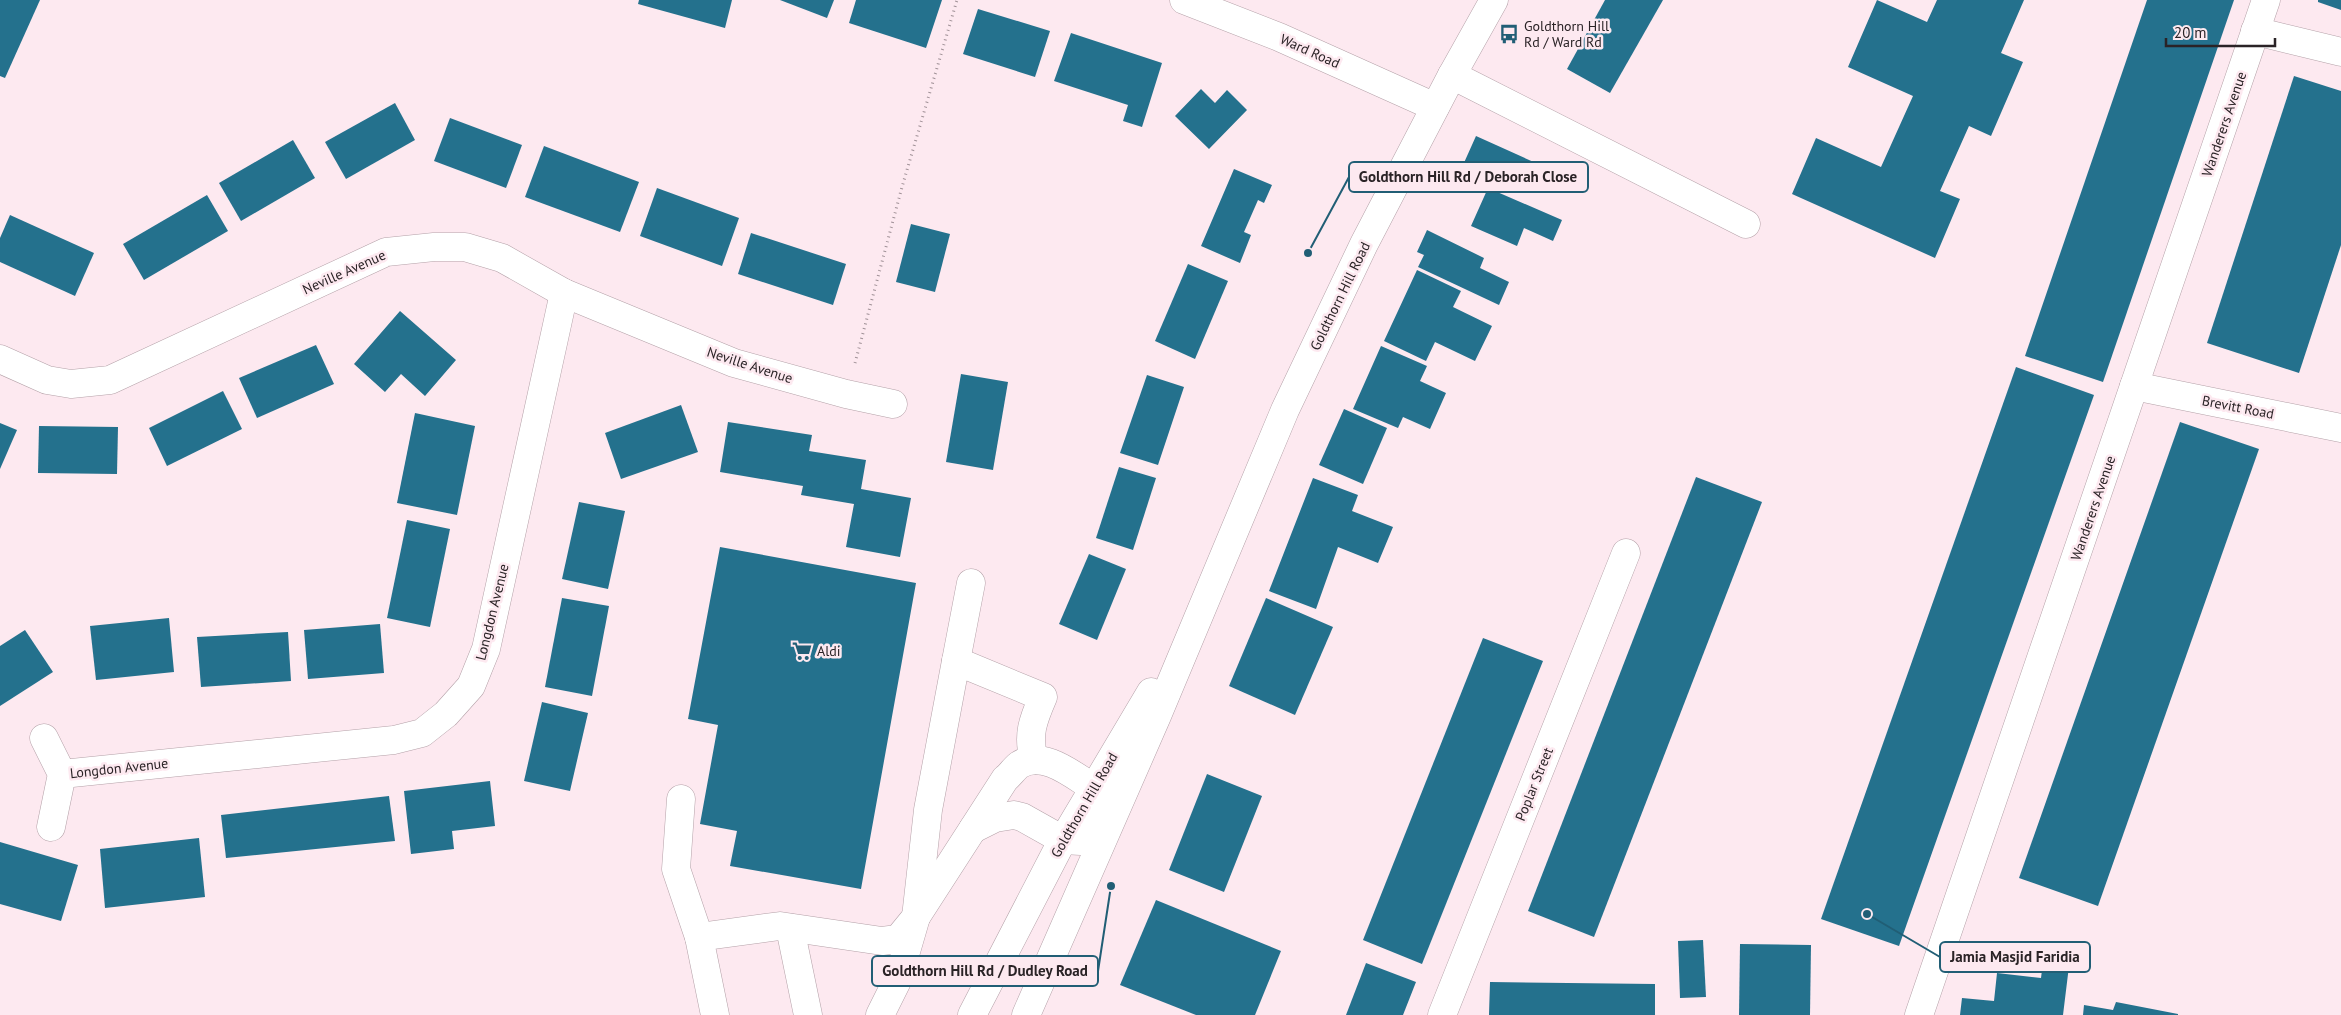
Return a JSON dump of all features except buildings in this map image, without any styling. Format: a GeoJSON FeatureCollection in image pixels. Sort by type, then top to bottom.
{"type":"FeatureCollection","features":[{"type":"Feature","properties":{"kind":"street","name":"Ward Road"},"geometry":{"type":"LineString","coordinates":[[1184,0],[1279,37],[1435,107]]}},
{"type":"Feature","properties":{"kind":"street","name":"Goldthorn Hill Road"},"geometry":{"type":"LineString","coordinates":[[1026,1015],[1141,752],[1285,410],[1364,244],[1452,75],[1494,0]]}},
{"type":"Feature","properties":{"kind":"street","name":"Wanderers Avenue"},"geometry":{"type":"LineString","coordinates":[[1918,1015],[2266,0]]}},
{"type":"Feature","properties":{"kind":"street"},"geometry":{"type":"LineString","coordinates":[[2255,31],[2341,52]]}},
{"type":"Feature","properties":{"kind":"street"},"geometry":{"type":"LineString","coordinates":[[1452,75],[1746,224]]}},
{"type":"Feature","properties":{"kind":"street","name":"Neville Avenue"},"geometry":{"type":"LineString","coordinates":[[0,359],[47,380],[71,384],[110,380],[386,252],[465,246],[502,258],[564,293],[734,363],[846,394],[892,404]]}},
{"type":"Feature","properties":{"kind":"street","name":"Longdon Avenue"},"geometry":{"type":"LineString","coordinates":[[62,774],[394,740],[422,733],[446,714],[471,686],[486,649],[564,293]]}},
{"type":"Feature","properties":{"kind":"street","name":"Brevitt Road"},"geometry":{"type":"LineString","coordinates":[[2134,386],[2341,428]]}},
{"type":"Feature","properties":{"kind":"street","name":"Poplar Street"},"geometry":{"type":"LineString","coordinates":[[1442,1015],[1626,553]]}},
{"type":"Feature","properties":{"kind":"street"},"geometry":{"type":"LineString","coordinates":[[880,1015],[898,979],[916,917],[928,810],[971,583]]}},
{"type":"Feature","properties":{"kind":"street","name":"Goldthorn Hill Road"},"geometry":{"type":"LineString","coordinates":[[972,1015],[1063,840],[1205,600]]}},
{"type":"Feature","properties":{"kind":"street"},"geometry":{"type":"LineString","coordinates":[[956,661],[1043,697],[1031,729],[1029,744],[1034,760]]}},
{"type":"Feature","properties":{"kind":"street","name":"Longdon Avenue"},"geometry":{"type":"LineString","coordinates":[[44,738],[62,774],[51,827]]}},
{"type":"Feature","properties":{"kind":"street"},"geometry":{"type":"LineString","coordinates":[[973,830],[995,818],[1014,815],[1022,817],[1063,840],[1081,841],[1088,835],[1120,765],[1141,752]]}},
{"type":"Feature","properties":{"kind":"street"},"geometry":{"type":"LineString","coordinates":[[699,937],[780,926],[882,941],[898,939],[916,917],[1005,779],[1020,765],[1034,760],[1048,762],[1094,788]]}},
{"type":"Feature","properties":{"kind":"street"},"geometry":{"type":"LineString","coordinates":[[681,799],[676,869],[699,937],[715,1015]]}},
{"type":"Feature","properties":{"kind":"street"},"geometry":{"type":"LineString","coordinates":[[790,928],[808,1015]]}},
{"type":"Feature","properties":{"kind":"path"},"geometry":{"type":"LineString","coordinates":[[846,394],[902,187],[957,0]]}},
{"type":"Feature","properties":{"kind":"place","name":"Goldthorn Hill Rd / Ward Rd"},"geometry":{"type":"Point","coordinates":[1509,34]}},
{"type":"Feature","properties":{"kind":"place","name":"Goldthorn Hill Rd / Deborah Close"},"geometry":{"type":"Point","coordinates":[1308,253]}},
{"type":"Feature","properties":{"kind":"place","name":"Aldi"},"geometry":{"type":"Point","coordinates":[802,651]}},
{"type":"Feature","properties":{"kind":"place","name":"Goldthorn Hill Rd / Dudley Road"},"geometry":{"type":"Point","coordinates":[1111,886]}},
{"type":"Feature","properties":{"kind":"place","name":"Jamia Masjid Faridia"},"geometry":{"type":"Point","coordinates":[1867,914]}}]}
